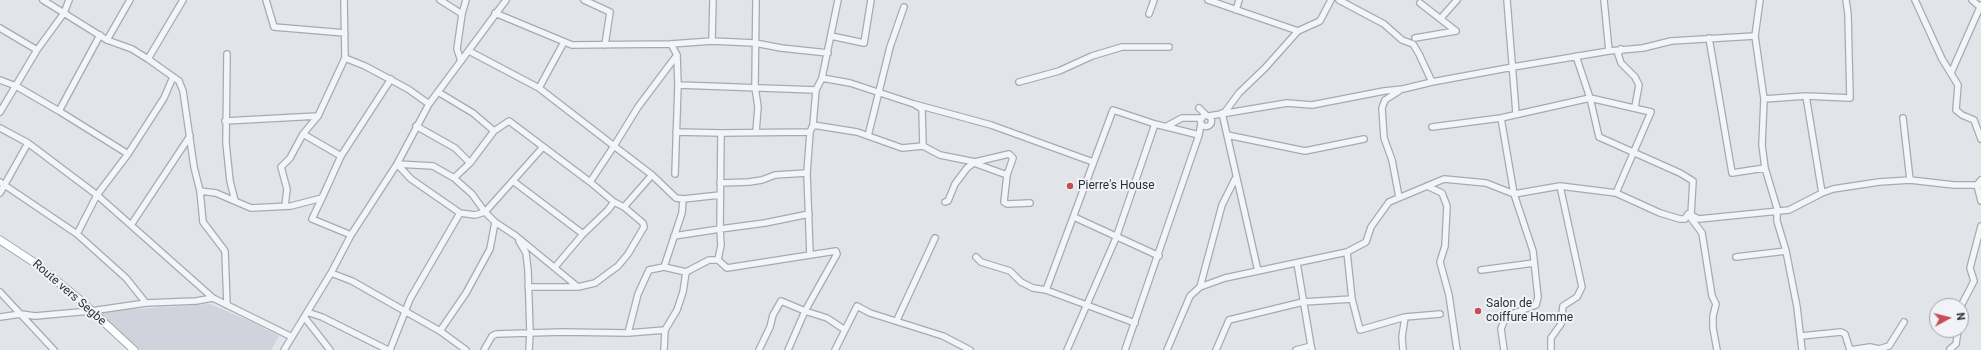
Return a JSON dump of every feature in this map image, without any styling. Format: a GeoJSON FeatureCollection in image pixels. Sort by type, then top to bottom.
{"type":"FeatureCollection","features":[{"type":"Feature","properties":{"kind":"main road","name":"Route vers Segbe"},"geometry":{"type":"LineString","coordinates":[[0,240],[35,263],[134,350]]}},
{"type":"Feature","properties":{"kind":"street"},"geometry":{"type":"LineString","coordinates":[[43,0],[106,40],[132,49],[179,81],[183,91],[194,167],[200,191],[203,222],[225,252],[227,305]]}},
{"type":"Feature","properties":{"kind":"street"},"geometry":{"type":"LineString","coordinates":[[0,112],[37,50],[64,13],[69,0]]}},
{"type":"Feature","properties":{"kind":"street"},"geometry":{"type":"LineString","coordinates":[[106,40],[130,0]]}},
{"type":"Feature","properties":{"kind":"street"},"geometry":{"type":"LineString","coordinates":[[148,59],[182,0]]}},
{"type":"Feature","properties":{"kind":"street"},"geometry":{"type":"LineString","coordinates":[[266,0],[274,27],[345,33]]}},
{"type":"Feature","properties":{"kind":"street"},"geometry":{"type":"LineString","coordinates":[[285,206],[286,189],[281,167],[290,158],[303,134],[318,116],[345,58],[344,0]]}},
{"type":"Feature","properties":{"kind":"street"},"geometry":{"type":"LineString","coordinates":[[440,0],[462,14]]}},
{"type":"Feature","properties":{"kind":"street"},"geometry":{"type":"LineString","coordinates":[[461,61],[457,49],[462,14],[466,0]]}},
{"type":"Feature","properties":{"kind":"street"},"geometry":{"type":"LineString","coordinates":[[284,350],[331,273],[351,235],[397,164],[428,104],[506,0]]}},
{"type":"Feature","properties":{"kind":"street"},"geometry":{"type":"LineString","coordinates":[[584,0],[610,12],[605,45]]}},
{"type":"Feature","properties":{"kind":"street"},"geometry":{"type":"LineString","coordinates":[[712,41],[713,0]]}},
{"type":"Feature","properties":{"kind":"street"},"geometry":{"type":"LineString","coordinates":[[756,0],[755,87],[758,108],[756,132]]}},
{"type":"Feature","properties":{"kind":"street"},"geometry":{"type":"LineString","coordinates":[[810,255],[807,173],[810,132],[813,125],[816,90],[822,78],[838,0]]}},
{"type":"Feature","properties":{"kind":"street"},"geometry":{"type":"LineString","coordinates":[[831,36],[864,43],[871,0]]}},
{"type":"Feature","properties":{"kind":"street"},"geometry":{"type":"LineString","coordinates":[[1149,14],[1154,0]]}},
{"type":"Feature","properties":{"kind":"street"},"geometry":{"type":"LineString","coordinates":[[1208,0],[1298,31]]}},
{"type":"Feature","properties":{"kind":"street"},"geometry":{"type":"LineString","coordinates":[[1236,10],[1239,0]]}},
{"type":"Feature","properties":{"kind":"street"},"geometry":{"type":"LineString","coordinates":[[1222,113],[1298,31],[1320,21],[1332,0]]}},
{"type":"Feature","properties":{"kind":"street"},"geometry":{"type":"LineString","coordinates":[[1340,0],[1384,24],[1402,40],[1413,44],[1432,82]]}},
{"type":"Feature","properties":{"kind":"street"},"geometry":{"type":"LineString","coordinates":[[1441,18],[1457,0]]}},
{"type":"Feature","properties":{"kind":"street"},"geometry":{"type":"LineString","coordinates":[[1507,0],[1516,113]]}},
{"type":"Feature","properties":{"kind":"street"},"geometry":{"type":"LineString","coordinates":[[1604,0],[1609,51]]}},
{"type":"Feature","properties":{"kind":"street"},"geometry":{"type":"LineString","coordinates":[[1760,0],[1755,36],[1764,99],[1762,145],[1765,168],[1776,210],[1777,221],[1786,250],[1797,306],[1802,350]]}},
{"type":"Feature","properties":{"kind":"street"},"geometry":{"type":"LineString","coordinates":[[1764,99],[1806,96],[1850,98],[1848,14],[1846,0]]}},
{"type":"Feature","properties":{"kind":"street"},"geometry":{"type":"LineString","coordinates":[[1915,0],[1958,85],[1956,110],[1962,115],[1974,120],[1981,139]]}},
{"type":"Feature","properties":{"kind":"street"},"geometry":{"type":"LineString","coordinates":[[1951,73],[1981,6],[1972,0]]}},
{"type":"Feature","properties":{"kind":"street"},"geometry":{"type":"LineString","coordinates":[[1415,38],[1456,31],[1420,3]]}},
{"type":"Feature","properties":{"kind":"street"},"geometry":{"type":"LineString","coordinates":[[868,136],[880,93],[890,47],[904,7]]}},
{"type":"Feature","properties":{"kind":"street"},"geometry":{"type":"LineString","coordinates":[[495,13],[572,45],[671,44],[712,41],[755,43],[781,48],[828,53]]}},
{"type":"Feature","properties":{"kind":"street"},"geometry":{"type":"LineString","coordinates":[[0,28],[37,50]]}},
{"type":"Feature","properties":{"kind":"street"},"geometry":{"type":"LineString","coordinates":[[59,110],[100,36]]}},
{"type":"Feature","properties":{"kind":"street"},"geometry":{"type":"LineString","coordinates":[[1167,126],[1182,118],[1206,119],[1222,113],[1287,103],[1312,105],[1513,67],[1620,49],[1643,48],[1672,41],[1755,36]]}},
{"type":"Feature","properties":{"kind":"street"},"geometry":{"type":"LineString","coordinates":[[1709,38],[1732,172],[1765,168]]}},
{"type":"Feature","properties":{"kind":"street"},"geometry":{"type":"LineString","coordinates":[[539,88],[564,42]]}},
{"type":"Feature","properties":{"kind":"street"},"geometry":{"type":"LineString","coordinates":[[671,44],[677,55],[678,85],[675,174]]}},
{"type":"Feature","properties":{"kind":"street"},"geometry":{"type":"LineString","coordinates":[[1020,82],[1060,71],[1092,56],[1122,47],[1169,48]]}},
{"type":"Feature","properties":{"kind":"street"},"geometry":{"type":"LineString","coordinates":[[1620,49],[1618,54],[1621,63],[1635,77],[1639,85],[1635,107]]}},
{"type":"Feature","properties":{"kind":"street"},"geometry":{"type":"LineString","coordinates":[[469,51],[539,88],[652,175],[676,198],[682,199],[720,195]]}},
{"type":"Feature","properties":{"kind":"street"},"geometry":{"type":"LineString","coordinates":[[226,54],[225,121],[230,181],[235,201]]}},
{"type":"Feature","properties":{"kind":"street"},"geometry":{"type":"LineString","coordinates":[[590,182],[638,107],[677,55]]}},
{"type":"Feature","properties":{"kind":"street"},"geometry":{"type":"LineString","coordinates":[[1167,350],[1190,296],[1200,287],[1225,278],[1347,252],[1366,242],[1371,227],[1389,202],[1444,179],[1450,178],[1486,183],[1514,194],[1560,186],[1616,193],[1660,213],[1680,219],[1685,219],[1688,214],[1691,215],[1693,181],[1680,173],[1599,137],[1590,98],[1576,56]]}},
{"type":"Feature","properties":{"kind":"street"},"geometry":{"type":"LineString","coordinates":[[345,58],[408,88],[428,104]]}},
{"type":"Feature","properties":{"kind":"street"},"geometry":{"type":"LineString","coordinates":[[77,234],[97,195],[128,154],[164,98],[173,77]]}},
{"type":"Feature","properties":{"kind":"street"},"geometry":{"type":"LineString","coordinates":[[822,78],[850,83],[914,104],[991,125],[1093,162]]}},
{"type":"Feature","properties":{"kind":"street"},"geometry":{"type":"LineString","coordinates":[[351,235],[312,219],[342,156],[391,79]]}},
{"type":"Feature","properties":{"kind":"street"},"geometry":{"type":"LineString","coordinates":[[0,80],[16,86],[59,110],[128,154]]}},
{"type":"Feature","properties":{"kind":"street"},"geometry":{"type":"LineString","coordinates":[[678,85],[727,88],[755,87],[816,90]]}},
{"type":"Feature","properties":{"kind":"street"},"geometry":{"type":"LineString","coordinates":[[1399,197],[1392,160],[1384,138],[1382,108],[1385,100],[1403,89]]}},
{"type":"Feature","properties":{"kind":"street"},"geometry":{"type":"LineString","coordinates":[[438,92],[473,113],[494,132]]}},
{"type":"Feature","properties":{"kind":"street"},"geometry":{"type":"LineString","coordinates":[[1806,96],[1822,193]]}},
{"type":"Feature","properties":{"kind":"street"},"geometry":{"type":"LineString","coordinates":[[1432,127],[1501,118],[1516,113],[1590,98],[1652,112],[1616,193]]}},
{"type":"Feature","properties":{"kind":"street"},"geometry":{"type":"LineString","coordinates":[[914,104],[922,109],[923,146]]}},
{"type":"Feature","properties":{"kind":"street"},"geometry":{"type":"LineString","coordinates":[[1199,108],[1210,125],[1199,135]]}},
{"type":"Feature","properties":{"kind":"street"},"geometry":{"type":"LineString","coordinates":[[1046,290],[1113,110],[1155,124],[1199,135]]}},
{"type":"Feature","properties":{"kind":"street"},"geometry":{"type":"LineString","coordinates":[[1222,113],[1235,179],[1258,271]]}},
{"type":"Feature","properties":{"kind":"street"},"geometry":{"type":"LineString","coordinates":[[225,121],[318,116]]}},
{"type":"Feature","properties":{"kind":"street"},"geometry":{"type":"LineString","coordinates":[[1501,118],[1514,194],[1533,251],[1538,301],[1536,305],[1506,316],[1501,329],[1504,350]]}},
{"type":"Feature","properties":{"kind":"street"},"geometry":{"type":"LineString","coordinates":[[1903,118],[1910,180]]}},
{"type":"Feature","properties":{"kind":"street"},"geometry":{"type":"LineString","coordinates":[[1126,350],[1199,135],[1206,119]]}},
{"type":"Feature","properties":{"kind":"street"},"geometry":{"type":"LineString","coordinates":[[454,178],[470,163],[494,132],[509,121],[614,202],[624,207],[643,224],[644,227],[628,254],[618,266],[595,283],[578,287],[528,287]]}},
{"type":"Feature","properties":{"kind":"street"},"geometry":{"type":"LineString","coordinates":[[1067,350],[1116,238],[1155,124]]}},
{"type":"Feature","properties":{"kind":"street"},"geometry":{"type":"LineString","coordinates":[[813,125],[843,129],[902,148],[923,146],[940,155],[974,162],[1006,175]]}},
{"type":"Feature","properties":{"kind":"street"},"geometry":{"type":"LineString","coordinates":[[416,126],[455,148],[470,163]]}},
{"type":"Feature","properties":{"kind":"street"},"geometry":{"type":"LineString","coordinates":[[0,128],[28,143],[97,195],[213,298],[292,336]]}},
{"type":"Feature","properties":{"kind":"street"},"geometry":{"type":"LineString","coordinates":[[676,132],[810,132]]}},
{"type":"Feature","properties":{"kind":"street"},"geometry":{"type":"LineString","coordinates":[[718,260],[721,245],[721,133]]}},
{"type":"Feature","properties":{"kind":"street"},"geometry":{"type":"LineString","coordinates":[[303,134],[342,156]]}},
{"type":"Feature","properties":{"kind":"street"},"geometry":{"type":"LineString","coordinates":[[1227,135],[1305,150],[1364,139]]}},
{"type":"Feature","properties":{"kind":"street"},"geometry":{"type":"LineString","coordinates":[[131,225],[190,136]]}},
{"type":"Feature","properties":{"kind":"street"},"geometry":{"type":"LineString","coordinates":[[0,193],[2,184],[28,143]]}},
{"type":"Feature","properties":{"kind":"street"},"geometry":{"type":"LineString","coordinates":[[397,164],[412,179],[460,214],[475,215],[485,212],[543,147]]}},
{"type":"Feature","properties":{"kind":"street"},"geometry":{"type":"LineString","coordinates":[[945,202],[948,201],[955,184],[967,168],[974,162],[1009,154],[1013,158],[1006,175],[1004,202],[1006,204],[1030,203]]}},
{"type":"Feature","properties":{"kind":"street"},"geometry":{"type":"LineString","coordinates":[[397,164],[433,166],[454,178],[472,194],[485,212],[495,222],[516,236],[578,287]]}},
{"type":"Feature","properties":{"kind":"street"},"geometry":{"type":"LineString","coordinates":[[720,183],[749,182],[762,180],[776,175],[807,173]]}},
{"type":"Feature","properties":{"kind":"street"},"geometry":{"type":"LineString","coordinates":[[624,207],[652,175]]}},
{"type":"Feature","properties":{"kind":"street"},"geometry":{"type":"LineString","coordinates":[[1200,287],[1222,205],[1235,179]]}},
{"type":"Feature","properties":{"kind":"street"},"geometry":{"type":"LineString","coordinates":[[1688,214],[1698,219],[1776,210],[1789,210],[1822,193],[1838,188],[1879,182],[1910,180],[1954,185],[1980,184],[1981,202]]}},
{"type":"Feature","properties":{"kind":"street"},"geometry":{"type":"LineString","coordinates":[[513,181],[583,234]]}},
{"type":"Feature","properties":{"kind":"street"},"geometry":{"type":"LineString","coordinates":[[2,184],[77,234],[126,278],[146,303]]}},
{"type":"Feature","properties":{"kind":"street"},"geometry":{"type":"LineString","coordinates":[[1427,186],[1442,193],[1447,206],[1445,246],[1440,262],[1449,296],[1457,350]]}},
{"type":"Feature","properties":{"kind":"street"},"geometry":{"type":"LineString","coordinates":[[1551,350],[1551,338],[1561,324],[1563,306],[1577,297],[1582,287],[1560,186]]}},
{"type":"Feature","properties":{"kind":"street"},"geometry":{"type":"LineString","coordinates":[[200,191],[216,193],[252,208],[285,206],[322,198]]}},
{"type":"Feature","properties":{"kind":"street"},"geometry":{"type":"LineString","coordinates":[[664,267],[682,213],[682,199]]}},
{"type":"Feature","properties":{"kind":"street"},"geometry":{"type":"LineString","coordinates":[[555,267],[583,234],[608,210],[614,202]]}},
{"type":"Feature","properties":{"kind":"street"},"geometry":{"type":"LineString","coordinates":[[306,315],[322,317],[389,350],[406,312],[410,299],[460,214]]}},
{"type":"Feature","properties":{"kind":"street"},"geometry":{"type":"LineString","coordinates":[[674,236],[765,223],[809,214]]}},
{"type":"Feature","properties":{"kind":"street"},"geometry":{"type":"LineString","coordinates":[[1688,214],[1702,233],[1712,296],[1716,304],[1713,316],[1716,350]]}},
{"type":"Feature","properties":{"kind":"street"},"geometry":{"type":"LineString","coordinates":[[1074,217],[1098,227],[1116,238],[1159,256]]}},
{"type":"Feature","properties":{"kind":"street"},"geometry":{"type":"LineString","coordinates":[[440,331],[466,293],[490,249],[495,222]]}},
{"type":"Feature","properties":{"kind":"street"},"geometry":{"type":"LineString","coordinates":[[1965,298],[1974,281],[1970,268],[1981,226]]}},
{"type":"Feature","properties":{"kind":"street"},"geometry":{"type":"LineString","coordinates":[[516,236],[526,253],[530,333],[529,350]]}},
{"type":"Feature","properties":{"kind":"street"},"geometry":{"type":"LineString","coordinates":[[897,320],[935,238]]}},
{"type":"Feature","properties":{"kind":"street"},"geometry":{"type":"LineString","coordinates":[[1736,257],[1786,250]]}},
{"type":"Feature","properties":{"kind":"street"},"geometry":{"type":"LineString","coordinates":[[628,333],[638,294],[649,270],[664,267],[686,272],[709,260],[718,260],[727,268],[836,252],[837,254],[805,311],[788,350]]}},
{"type":"Feature","properties":{"kind":"street"},"geometry":{"type":"LineString","coordinates":[[1347,252],[1352,299],[1360,330],[1405,318],[1440,314]]}},
{"type":"Feature","properties":{"kind":"street"},"geometry":{"type":"LineString","coordinates":[[976,257],[982,262],[1010,271],[1021,282],[1034,288],[1046,290],[1135,323]]}},
{"type":"Feature","properties":{"kind":"street"},"geometry":{"type":"LineString","coordinates":[[1296,350],[1312,348],[1297,263]]}},
{"type":"Feature","properties":{"kind":"street"},"geometry":{"type":"LineString","coordinates":[[1480,270],[1534,263]]}},
{"type":"Feature","properties":{"kind":"street"},"geometry":{"type":"LineString","coordinates":[[664,350],[665,330],[677,310],[683,292],[686,272]]}},
{"type":"Feature","properties":{"kind":"street"},"geometry":{"type":"LineString","coordinates":[[331,273],[352,281],[440,331],[466,350]]}},
{"type":"Feature","properties":{"kind":"street"},"geometry":{"type":"LineString","coordinates":[[0,292],[54,350]]}},
{"type":"Feature","properties":{"kind":"street"},"geometry":{"type":"LineString","coordinates":[[0,317],[21,314],[35,316],[91,311],[146,303],[196,301],[213,298]]}},
{"type":"Feature","properties":{"kind":"street"},"geometry":{"type":"LineString","coordinates":[[1216,350],[1229,320],[1304,302],[1352,299]]}},
{"type":"Feature","properties":{"kind":"street"},"geometry":{"type":"LineString","coordinates":[[759,350],[781,301],[827,318],[845,330]]}},
{"type":"Feature","properties":{"kind":"street"},"geometry":{"type":"LineString","coordinates":[[835,350],[857,306],[870,313],[897,320],[943,336],[970,350]]}},
{"type":"Feature","properties":{"kind":"street"},"geometry":{"type":"LineString","coordinates":[[306,315],[330,350]]}},
{"type":"Feature","properties":{"kind":"street"},"geometry":{"type":"LineString","coordinates":[[1403,350],[1402,337],[1405,318]]}},
{"type":"Feature","properties":{"kind":"street"},"geometry":{"type":"LineString","coordinates":[[1801,336],[1841,332],[1845,334],[1850,350],[1870,347],[1879,350],[1888,346],[1904,322]]}},
{"type":"Feature","properties":{"kind":"street"},"geometry":{"type":"LineString","coordinates":[[484,350],[492,336],[496,334],[628,333],[665,330]]}},
{"type":"Feature","properties":{"kind":"street"},"geometry":{"type":"LineString","coordinates":[[1950,349],[1956,344],[1957,338]]}},
{"type":"Feature","properties":{"kind":"shaded area"},"geometry":{"type":"Polygon","coordinates":[[[210,304],[252,322],[279,336],[271,350],[139,350],[99,314],[106,311],[210,304]]]}},
{"type":"Feature","properties":{"kind":"place","name":"Pierre's House"},"geometry":{"type":"Point","coordinates":[1070,186]}},
{"type":"Feature","properties":{"kind":"place","name":"Salon de coiffure Homme"},"geometry":{"type":"Point","coordinates":[1478,311]}}]}
